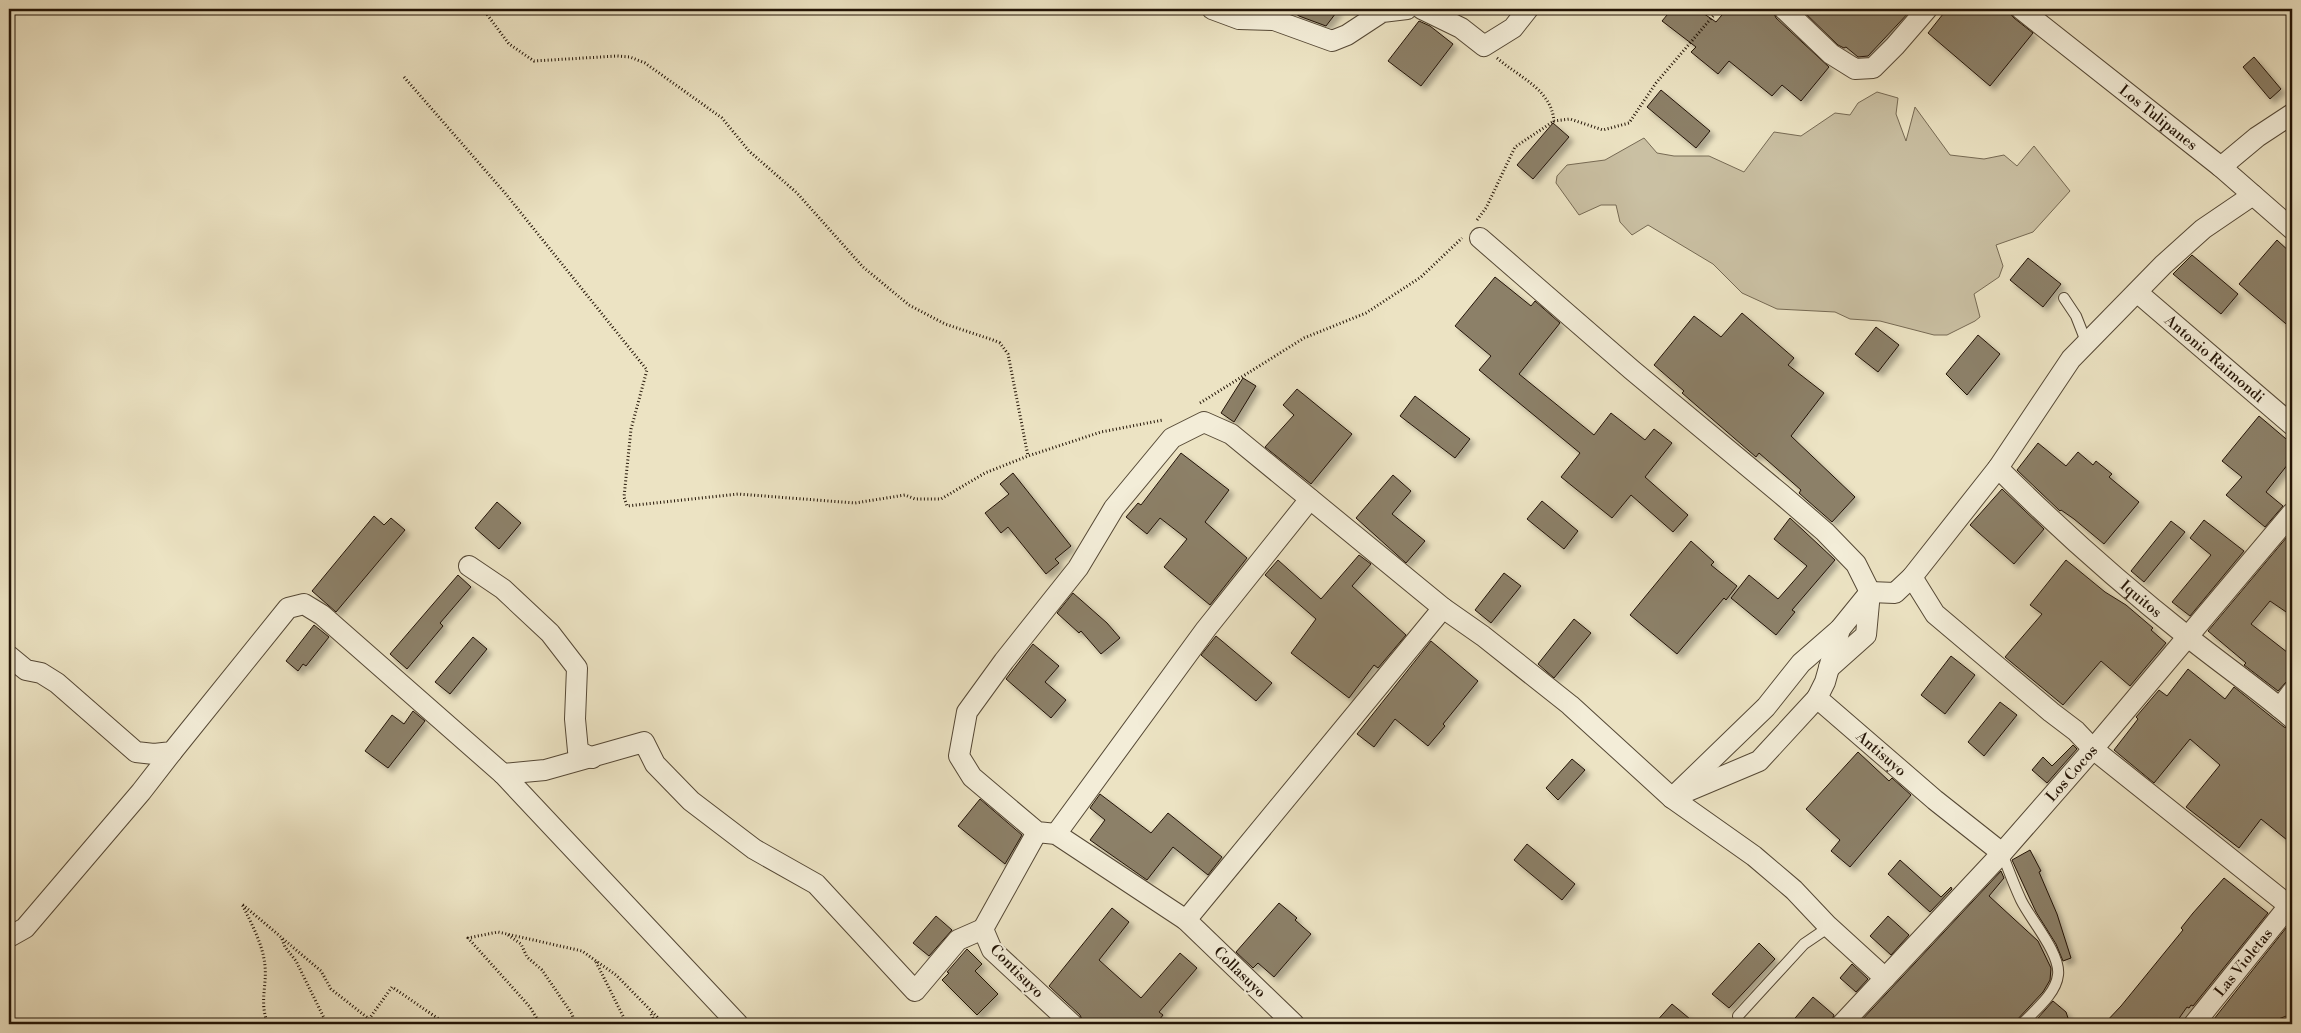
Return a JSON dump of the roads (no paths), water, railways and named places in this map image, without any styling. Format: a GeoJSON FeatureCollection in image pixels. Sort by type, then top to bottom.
{"type":"FeatureCollection","features":[{"type":"Feature","properties":{"kind":"street"},"geometry":{"type":"LineString","coordinates":[[1212,9],[1238,19],[1274,20],[1332,41],[1348,35],[1382,12],[1407,9]]}},
{"type":"Feature","properties":{"kind":"street"},"geometry":{"type":"LineString","coordinates":[[1422,9],[1461,28],[1484,46],[1512,28],[1528,9]]}},
{"type":"Feature","properties":{"kind":"street"},"geometry":{"type":"LineString","coordinates":[[1784,9],[1831,54],[1855,68],[1872,68],[1896,46],[1927,9]]}},
{"type":"Feature","properties":{"kind":"street","name":"Los Tulipanes"},"geometry":{"type":"LineString","coordinates":[[2021,9],[2221,167],[2292,229]]}},
{"type":"Feature","properties":{"kind":"street"},"geometry":{"type":"LineString","coordinates":[[2221,167],[2257,137],[2292,114]]}},
{"type":"Feature","properties":{"kind":"street"},"geometry":{"type":"LineString","coordinates":[[1870,592],[1895,593],[1912,578],[1998,468],[2071,359],[2138,293],[2163,265],[2203,229],[2253,195]]}},
{"type":"Feature","properties":{"kind":"street"},"geometry":{"type":"LineString","coordinates":[[1473,233],[1825,532],[1856,564],[1870,592],[1866,636],[1829,668]]}},
{"type":"Feature","properties":{"kind":"street","name":"Antonio Raimondi"},"geometry":{"type":"LineString","coordinates":[[2138,293],[2292,425]]}},
{"type":"Feature","properties":{"kind":"street","name":"Collasuyo"},"geometry":{"type":"LineString","coordinates":[[1294,1024],[1186,920],[1047,833],[972,777],[959,756],[967,712],[1004,661],[1078,568],[1114,508],[1172,438],[1204,422],[1231,434],[1310,499]]}},
{"type":"Feature","properties":{"kind":"street","name":"Iquitos"},"geometry":{"type":"LineString","coordinates":[[1998,468],[2047,517],[2104,568],[2286,713]]}},
{"type":"Feature","properties":{"kind":"street"},"geometry":{"type":"LineString","coordinates":[[1310,499],[1443,608],[1483,636],[1570,705],[1672,798],[1754,856],[1794,890],[1830,928],[1885,978]]}},
{"type":"Feature","properties":{"kind":"street","name":"Contisuyo"},"geometry":{"type":"LineString","coordinates":[[1072,1024],[992,950],[984,929],[1047,833],[1310,499]]}},
{"type":"Feature","properties":{"kind":"street","name":"Los Cocos"},"geometry":{"type":"LineString","coordinates":[[1842,1024],[2002,853],[2093,749],[2292,513]]}},
{"type":"Feature","properties":{"kind":"street"},"geometry":{"type":"LineString","coordinates":[[469,566],[503,589],[550,633],[577,668],[575,719],[578,751],[592,758]]}},
{"type":"Feature","properties":{"kind":"street"},"geometry":{"type":"LineString","coordinates":[[1912,578],[1934,614],[2076,731],[2093,749],[2291,905]]}},
{"type":"Feature","properties":{"kind":"street"},"geometry":{"type":"LineString","coordinates":[[1672,798],[1766,706],[1801,663],[1840,628],[1870,592]]}},
{"type":"Feature","properties":{"kind":"street"},"geometry":{"type":"LineString","coordinates":[[9,937],[25,928],[141,792],[288,608],[304,604],[322,614],[502,774],[738,1024]]}},
{"type":"Feature","properties":{"kind":"street"},"geometry":{"type":"LineString","coordinates":[[1186,920],[1443,608]]}},
{"type":"Feature","properties":{"kind":"street"},"geometry":{"type":"LineString","coordinates":[[1672,798],[1759,761],[1817,698],[1829,668],[1840,628]]}},
{"type":"Feature","properties":{"kind":"street"},"geometry":{"type":"LineString","coordinates":[[9,656],[26,670],[41,672],[57,683],[136,752],[154,754],[172,752]]}},
{"type":"Feature","properties":{"kind":"street"},"geometry":{"type":"LineString","coordinates":[[2286,713],[2292,692]]}},
{"type":"Feature","properties":{"kind":"street","name":"Antisuyo"},"geometry":{"type":"LineString","coordinates":[[1817,698],[1936,800],[2002,853]]}},
{"type":"Feature","properties":{"kind":"street"},"geometry":{"type":"LineString","coordinates":[[502,774],[545,770],[644,742],[656,764],[691,800],[754,849],[816,884],[915,991],[958,940],[984,929]]}},
{"type":"Feature","properties":{"kind":"street","name":"Las Violetas"},"geometry":{"type":"LineString","coordinates":[[2194,1024],[2291,905]]}},
{"type":"Feature","properties":{"kind":"lane"},"geometry":{"type":"LineString","coordinates":[[2064,298],[2076,316],[2087,344]]}},
{"type":"Feature","properties":{"kind":"lane"},"geometry":{"type":"LineString","coordinates":[[2002,853],[2020,898],[2052,950],[2058,969],[2058,975],[2050,992],[2022,1024]]}},
{"type":"Feature","properties":{"kind":"lane"},"geometry":{"type":"LineString","coordinates":[[1738,1016],[1804,944],[1830,928]]}}]}
